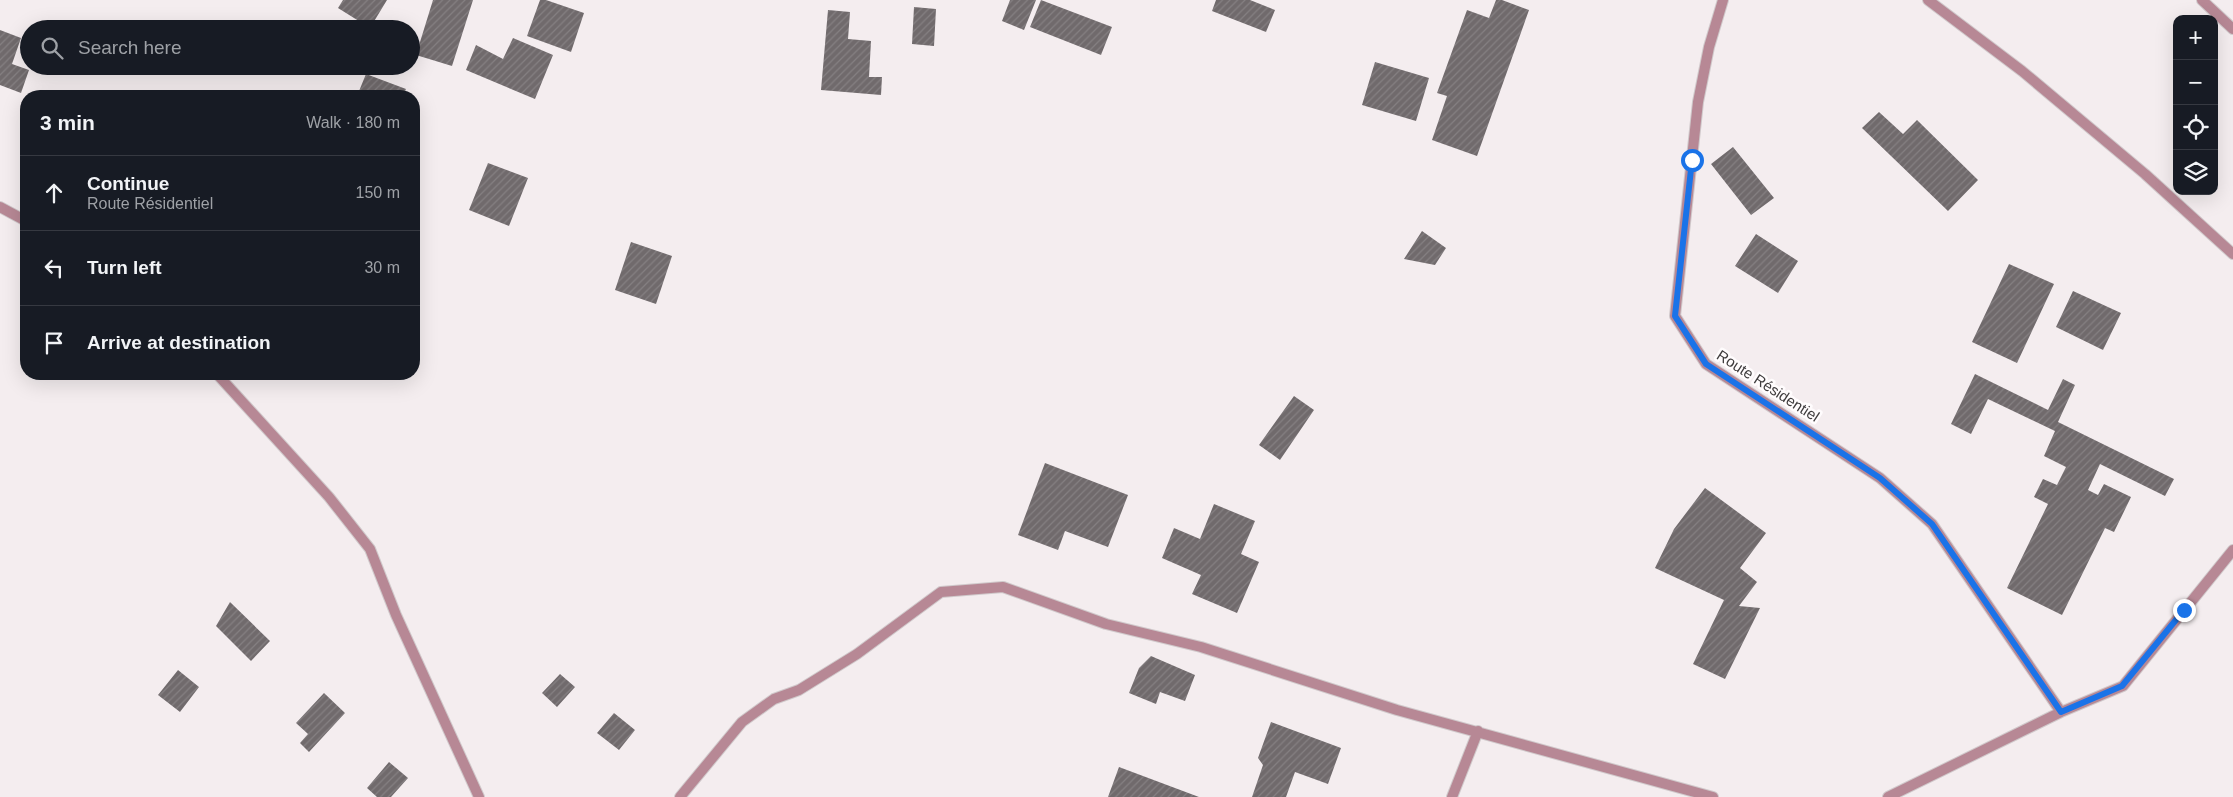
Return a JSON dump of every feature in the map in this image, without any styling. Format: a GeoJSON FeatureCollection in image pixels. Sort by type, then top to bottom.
{"type":"FeatureCollection","features":[{"type":"Feature","properties":{"kind":"street","name":"Route Résidentiel"},"geometry":{"type":"LineString","coordinates":[[1723,0],[1709,47],[1698,102],[1675,316],[1706,364],[1880,478],[1932,524],[2061,712]]}},
{"type":"Feature","properties":{"kind":"street"},"geometry":{"type":"LineString","coordinates":[[1928,0],[2022,71],[2145,174],[2233,254]]}},
{"type":"Feature","properties":{"kind":"street"},"geometry":{"type":"LineString","coordinates":[[2202,0],[2233,29]]}},
{"type":"Feature","properties":{"kind":"street"},"geometry":{"type":"LineString","coordinates":[[0,207],[20,218]]}},
{"type":"Feature","properties":{"kind":"street"},"geometry":{"type":"LineString","coordinates":[[222,380],[329,497],[370,548],[396,615],[479,797]]}},
{"type":"Feature","properties":{"kind":"street"},"geometry":{"type":"LineString","coordinates":[[1888,797],[2061,712],[2122,686],[2233,550]]}},
{"type":"Feature","properties":{"kind":"street"},"geometry":{"type":"LineString","coordinates":[[680,797],[742,722],[774,699],[798,690],[857,654],[941,592],[1003,587],[1106,624],[1202,647],[1397,710],[1713,797]]}},
{"type":"Feature","properties":{"kind":"street"},"geometry":{"type":"LineString","coordinates":[[1452,797],[1478,731]]}},
{"type":"Feature","properties":{"kind":"building"},"geometry":{"type":"Polygon","coordinates":[[[343,0],[387,0],[375,20],[357,20],[338,8],[343,0]]]}},
{"type":"Feature","properties":{"kind":"building"},"geometry":{"type":"Polygon","coordinates":[[[433,0],[473,0],[452,66],[420,56],[420,42],[433,0]]]}},
{"type":"Feature","properties":{"kind":"building"},"geometry":{"type":"Polygon","coordinates":[[[540,0],[546,0],[584,13],[571,52],[527,36],[540,0]]]}},
{"type":"Feature","properties":{"kind":"building"},"geometry":{"type":"Polygon","coordinates":[[[1010,0],[1036,0],[1024,30],[1002,21],[1010,0]]]}},
{"type":"Feature","properties":{"kind":"building"},"geometry":{"type":"Polygon","coordinates":[[[1041,0],[1112,27],[1101,55],[1030,27],[1041,0]]]}},
{"type":"Feature","properties":{"kind":"building"},"geometry":{"type":"Polygon","coordinates":[[[1216,0],[1250,0],[1275,10],[1266,32],[1212,11],[1216,0]]]}},
{"type":"Feature","properties":{"kind":"building"},"geometry":{"type":"Polygon","coordinates":[[[1496,0],[1502,0],[1529,10],[1477,156],[1432,140],[1447,96],[1437,93],[1467,10],[1489,18],[1496,0]]]}},
{"type":"Feature","properties":{"kind":"building"},"geometry":{"type":"Polygon","coordinates":[[[914,7],[936,9],[934,46],[912,44],[914,7]]]}},
{"type":"Feature","properties":{"kind":"building"},"geometry":{"type":"Polygon","coordinates":[[[828,10],[850,12],[848,39],[871,41],[869,77],[882,77],[881,95],[821,90],[828,10]]]}},
{"type":"Feature","properties":{"kind":"building"},"geometry":{"type":"Polygon","coordinates":[[[0,30],[20,38],[12,64],[20,67],[20,75],[27,75],[20,93],[0,85],[0,30]]]}},
{"type":"Feature","properties":{"kind":"building"},"geometry":{"type":"Polygon","coordinates":[[[513,38],[553,55],[535,99],[466,70],[476,45],[503,59],[513,38]]]}},
{"type":"Feature","properties":{"kind":"building"},"geometry":{"type":"Polygon","coordinates":[[[1375,62],[1429,78],[1416,121],[1362,105],[1375,62]]]}},
{"type":"Feature","properties":{"kind":"building"},"geometry":{"type":"Polygon","coordinates":[[[366,75],[406,89],[406,90],[359,90],[366,75]]]}},
{"type":"Feature","properties":{"kind":"building"},"geometry":{"type":"Polygon","coordinates":[[[1879,112],[1903,134],[1917,120],[1978,180],[1948,211],[1862,128],[1879,112]]]}},
{"type":"Feature","properties":{"kind":"building"},"geometry":{"type":"Polygon","coordinates":[[[1733,147],[1774,198],[1751,215],[1711,164],[1733,147]]]}},
{"type":"Feature","properties":{"kind":"building"},"geometry":{"type":"Polygon","coordinates":[[[488,163],[528,178],[509,226],[469,210],[488,163]]]}},
{"type":"Feature","properties":{"kind":"building"},"geometry":{"type":"Polygon","coordinates":[[[1422,231],[1446,248],[1435,265],[1404,259],[1422,231]]]}},
{"type":"Feature","properties":{"kind":"building"},"geometry":{"type":"Polygon","coordinates":[[[1756,234],[1798,261],[1778,293],[1735,266],[1756,234]]]}},
{"type":"Feature","properties":{"kind":"building"},"geometry":{"type":"Polygon","coordinates":[[[631,242],[672,256],[656,304],[615,290],[631,242]]]}},
{"type":"Feature","properties":{"kind":"building"},"geometry":{"type":"Polygon","coordinates":[[[2009,264],[2054,284],[2017,363],[1972,342],[2009,264]]]}},
{"type":"Feature","properties":{"kind":"building"},"geometry":{"type":"Polygon","coordinates":[[[2073,291],[2121,313],[2103,350],[2056,327],[2073,291]]]}},
{"type":"Feature","properties":{"kind":"building"},"geometry":{"type":"Polygon","coordinates":[[[1975,374],[2048,410],[2063,379],[2075,385],[2058,422],[2174,479],[2165,496],[2100,464],[2088,490],[2098,495],[2104,484],[2131,497],[2114,532],[2105,528],[2062,615],[2007,588],[2048,504],[2034,497],[2043,479],[2057,485],[2066,467],[2044,456],[2055,431],[1988,399],[1971,434],[1951,424],[1975,374]]]}},
{"type":"Feature","properties":{"kind":"building"},"geometry":{"type":"Polygon","coordinates":[[[1294,396],[1314,410],[1280,460],[1259,445],[1294,396]]]}},
{"type":"Feature","properties":{"kind":"building"},"geometry":{"type":"Polygon","coordinates":[[[1045,463],[1128,495],[1108,547],[1065,531],[1058,550],[1018,535],[1045,463]]]}},
{"type":"Feature","properties":{"kind":"building"},"geometry":{"type":"Polygon","coordinates":[[[1705,488],[1766,533],[1740,568],[1757,582],[1739,606],[1760,608],[1725,679],[1693,664],[1724,600],[1655,568],[1674,529],[1705,488]]]}},
{"type":"Feature","properties":{"kind":"building"},"geometry":{"type":"Polygon","coordinates":[[[1214,504],[1255,521],[1241,554],[1259,562],[1237,613],[1192,594],[1201,575],[1162,558],[1174,528],[1200,539],[1214,504]]]}},
{"type":"Feature","properties":{"kind":"building"},"geometry":{"type":"Polygon","coordinates":[[[230,602],[270,641],[251,661],[216,626],[230,602]]]}},
{"type":"Feature","properties":{"kind":"building"},"geometry":{"type":"Polygon","coordinates":[[[1151,656],[1195,675],[1185,701],[1160,692],[1156,704],[1129,693],[1139,668],[1151,656]]]}},
{"type":"Feature","properties":{"kind":"building"},"geometry":{"type":"Polygon","coordinates":[[[178,670],[199,687],[180,712],[158,695],[178,670]]]}},
{"type":"Feature","properties":{"kind":"building"},"geometry":{"type":"Polygon","coordinates":[[[560,674],[575,687],[557,707],[542,693],[560,674]]]}},
{"type":"Feature","properties":{"kind":"building"},"geometry":{"type":"Polygon","coordinates":[[[324,693],[345,713],[309,752],[300,743],[308,734],[296,723],[324,693]]]}},
{"type":"Feature","properties":{"kind":"building"},"geometry":{"type":"Polygon","coordinates":[[[614,713],[635,730],[619,750],[597,733],[614,713]]]}},
{"type":"Feature","properties":{"kind":"building"},"geometry":{"type":"Polygon","coordinates":[[[1271,722],[1341,748],[1328,784],[1295,772],[1286,797],[1252,797],[1263,765],[1258,758],[1271,722]]]}},
{"type":"Feature","properties":{"kind":"building"},"geometry":{"type":"Polygon","coordinates":[[[389,762],[408,778],[391,797],[377,797],[367,788],[389,762]]]}},
{"type":"Feature","properties":{"kind":"building"},"geometry":{"type":"Polygon","coordinates":[[[1119,767],[1199,797],[1108,797],[1119,767]]]}},
{"type":"Feature","properties":{"kind":"route"},"geometry":{"type":"LineString","coordinates":[[1692,160],[1675,316],[1706,364],[1880,478],[1932,524],[2061,712],[2122,686],[2184,610]]}}]}
